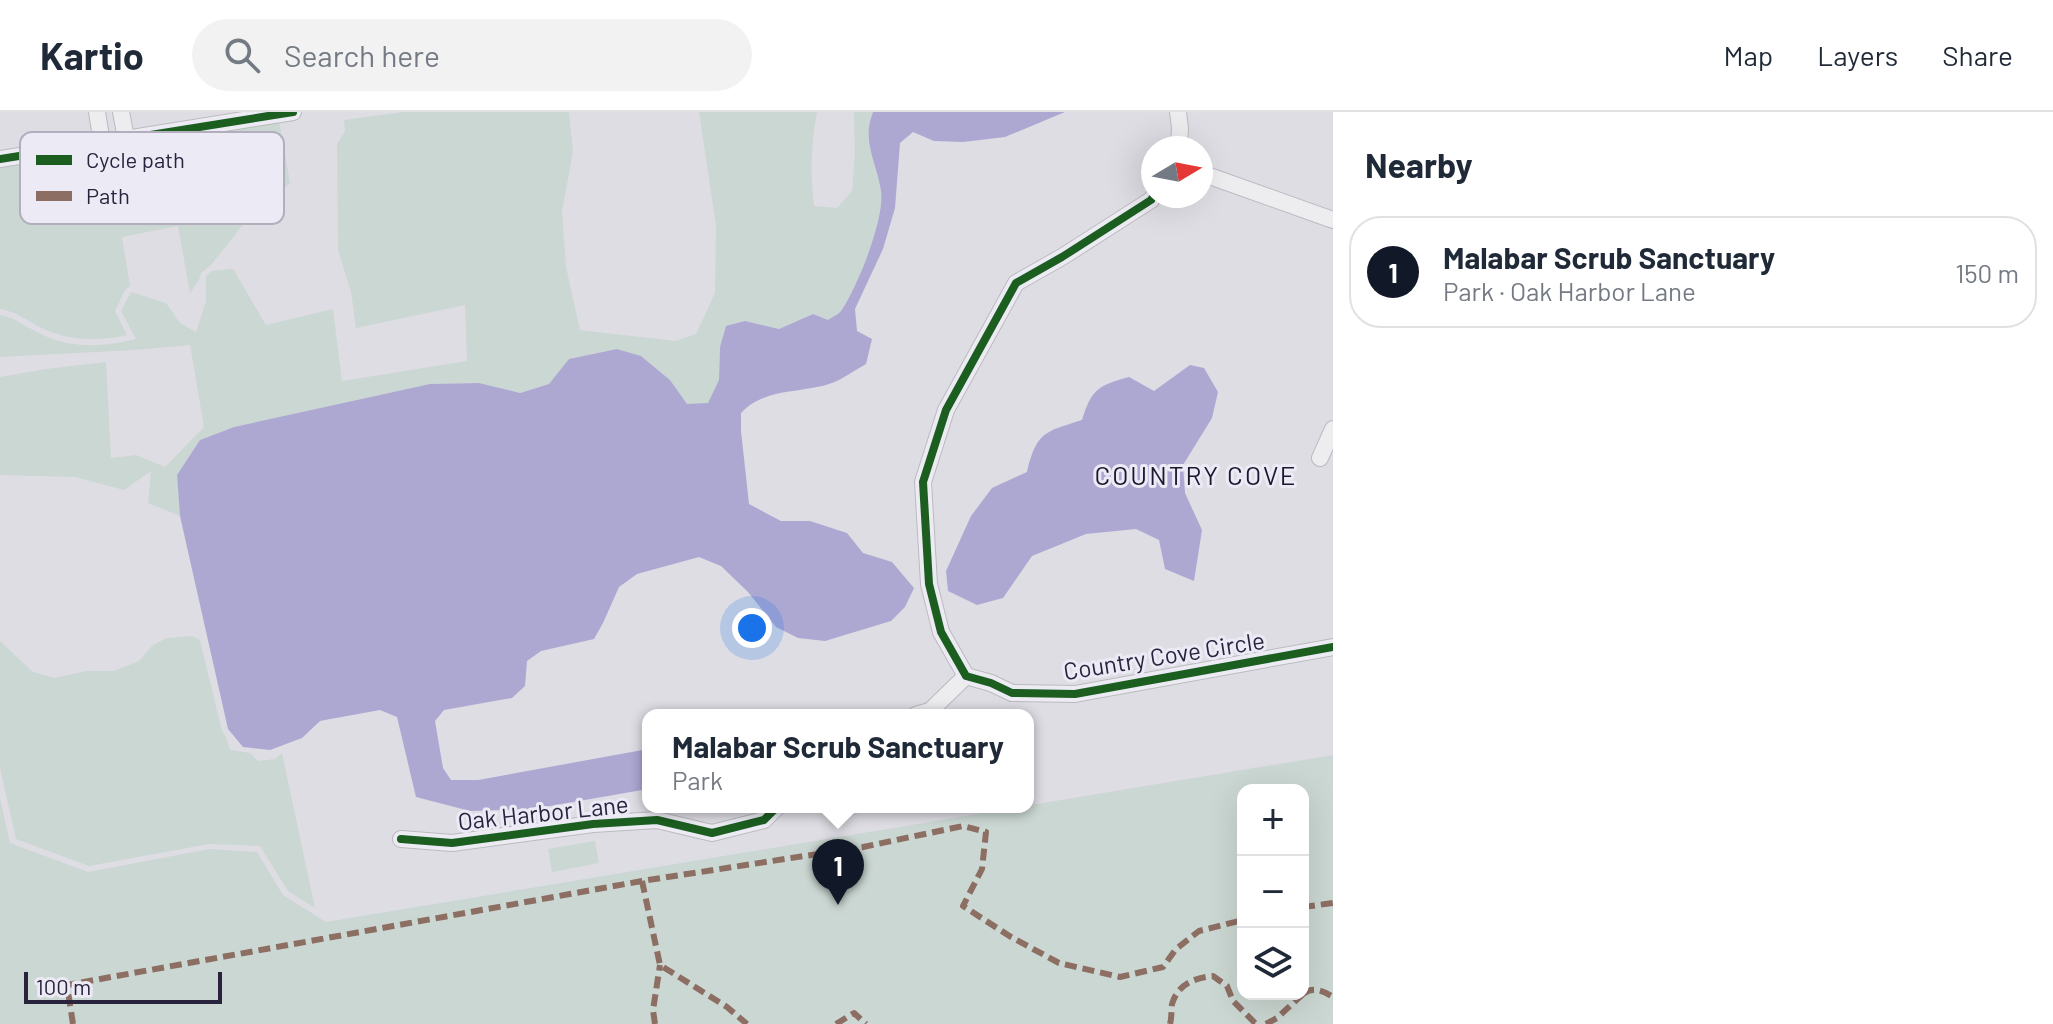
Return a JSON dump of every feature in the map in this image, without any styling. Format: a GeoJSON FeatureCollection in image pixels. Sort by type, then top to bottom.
{"type":"FeatureCollection","features":[{"type":"Feature","properties":{"kind":"street"},"geometry":{"type":"LineString","coordinates":[[97,112],[100,132]]}},
{"type":"Feature","properties":{"kind":"street"},"geometry":{"type":"LineString","coordinates":[[121,112],[125,132]]}},
{"type":"Feature","properties":{"kind":"street"},"geometry":{"type":"LineString","coordinates":[[165,132],[293,112]]}},
{"type":"Feature","properties":{"kind":"street"},"geometry":{"type":"LineString","coordinates":[[1178,112],[1180,136]]}},
{"type":"Feature","properties":{"kind":"street"},"geometry":{"type":"LineString","coordinates":[[0,159],[20,156]]}},
{"type":"Feature","properties":{"kind":"street"},"geometry":{"type":"LineString","coordinates":[[1213,177],[1333,220]]}},
{"type":"Feature","properties":{"kind":"street"},"geometry":{"type":"LineString","coordinates":[[932,709],[966,676],[941,632],[929,584],[923,482],[946,410],[1016,283],[1141,206]]}},
{"type":"Feature","properties":{"kind":"street"},"geometry":{"type":"LineString","coordinates":[[1320,458],[1333,429]]}},
{"type":"Feature","properties":{"kind":"street","name":"Country Cove Circle"},"geometry":{"type":"LineString","coordinates":[[966,676],[1012,693],[1075,694],[1333,647]]}},
{"type":"Feature","properties":{"kind":"street","name":"Oak Harbor Lane"},"geometry":{"type":"LineString","coordinates":[[401,839],[452,843],[593,824],[657,820],[712,833],[764,820],[771,813]]}},
{"type":"Feature","properties":{"kind":"shaded area"},"geometry":{"type":"Polygon","coordinates":[[[404,112],[569,112],[573,151],[562,212],[566,267],[580,330],[675,341],[696,334],[715,293],[716,226],[699,112],[817,112],[812,159],[814,206],[837,208],[852,191],[854,112],[873,112],[869,143],[881,191],[875,234],[849,297],[840,312],[829,320],[812,314],[779,329],[745,321],[720,347],[719,380],[708,403],[687,405],[670,380],[641,356],[617,349],[569,359],[549,384],[519,393],[479,383],[430,384],[234,427],[200,440],[177,475],[180,516],[148,503],[151,471],[124,490],[75,477],[0,475],[0,377],[106,362],[111,458],[136,455],[165,467],[204,427],[190,345],[0,357],[0,315],[64,342],[100,345],[124,342],[136,339],[121,311],[131,292],[166,303],[180,323],[196,332],[206,301],[206,276],[212,271],[233,269],[266,325],[333,309],[342,381],[467,361],[465,305],[356,328],[351,292],[338,250],[337,144],[345,131],[344,120],[404,112]]]}},
{"type":"Feature","properties":{"kind":"shaded area"},"geometry":{"type":"Polygon","coordinates":[[[873,112],[1065,112],[1005,137],[963,142],[934,141],[913,132],[900,143],[895,208],[883,249],[855,309],[857,331],[872,339],[866,364],[832,383],[761,399],[741,413],[749,504],[781,521],[810,521],[847,533],[863,553],[892,562],[914,588],[905,607],[891,621],[825,641],[798,638],[776,627],[748,592],[721,566],[699,557],[637,574],[619,587],[594,639],[541,651],[527,661],[525,686],[512,698],[444,710],[435,721],[443,768],[451,780],[478,780],[642,750],[642,790],[533,809],[470,811],[416,797],[397,717],[380,710],[320,721],[302,738],[270,750],[243,747],[228,729],[180,516],[177,475],[200,440],[234,427],[430,384],[479,383],[520,393],[549,384],[569,359],[617,349],[641,356],[670,380],[687,404],[708,403],[719,380],[720,347],[726,326],[745,321],[779,329],[813,314],[828,320],[840,312],[849,297],[869,251],[881,203],[869,142],[873,112]]]}},
{"type":"Feature","properties":{"kind":"shaded area"},"geometry":{"type":"Polygon","coordinates":[[[278,115],[281,132],[175,132],[278,115]]]}},
{"type":"Feature","properties":{"kind":"shaded area"},"geometry":{"type":"Polygon","coordinates":[[[284,149],[290,183],[284,188],[284,149]]]}},
{"type":"Feature","properties":{"kind":"shaded area"},"geometry":{"type":"Polygon","coordinates":[[[20,158],[20,224],[244,224],[201,273],[190,293],[178,226],[122,237],[130,286],[115,311],[127,335],[97,339],[66,336],[0,309],[0,161],[20,158]]]}},
{"type":"Feature","properties":{"kind":"shaded area"},"geometry":{"type":"Polygon","coordinates":[[[1190,365],[1204,368],[1218,392],[1212,418],[1183,465],[1185,493],[1202,530],[1194,581],[1165,569],[1159,540],[1136,529],[1086,534],[1032,556],[1003,598],[977,605],[948,591],[946,571],[971,516],[992,488],[1027,472],[1035,448],[1044,435],[1082,420],[1089,401],[1103,386],[1129,377],[1154,391],[1190,365]]]}},
{"type":"Feature","properties":{"kind":"shaded area"},"geometry":{"type":"Polygon","coordinates":[[[192,636],[200,640],[222,731],[230,750],[250,753],[258,761],[275,759],[282,753],[315,908],[288,891],[260,846],[209,844],[89,866],[16,839],[0,768],[0,641],[33,672],[54,678],[87,671],[114,671],[139,661],[153,645],[167,638],[192,636]]]}},
{"type":"Feature","properties":{"kind":"shaded area"},"geometry":{"type":"Polygon","coordinates":[[[1333,755],[1333,1024],[0,1024],[0,798],[10,843],[88,872],[210,849],[257,852],[283,895],[326,922],[983,813],[1034,813],[1034,805],[1333,755]]]}},
{"type":"Feature","properties":{"kind":"shaded area"},"geometry":{"type":"Polygon","coordinates":[[[595,841],[599,863],[552,872],[548,849],[595,841]]]}},
{"type":"Feature","properties":{"kind":"marked path"},"geometry":{"type":"LineString","coordinates":[[73,1024],[67,985],[642,881],[863,847],[963,826],[986,832],[982,869],[963,906],[1059,963],[1120,977],[1163,967],[1176,949],[1199,931],[1237,922]]}},
{"type":"Feature","properties":{"kind":"marked path"},"geometry":{"type":"LineString","coordinates":[[642,881],[660,965],[727,1007],[747,1024]]}},
{"type":"Feature","properties":{"kind":"marked path"},"geometry":{"type":"LineString","coordinates":[[1309,906],[1333,903]]}},
{"type":"Feature","properties":{"kind":"marked path"},"geometry":{"type":"LineString","coordinates":[[655,1024],[653,1010],[660,965]]}},
{"type":"Feature","properties":{"kind":"marked path"},"geometry":{"type":"LineString","coordinates":[[1170,1024],[1172,1004],[1178,991],[1193,980],[1213,976],[1227,986],[1233,1001],[1255,1023],[1261,1024]]}},
{"type":"Feature","properties":{"kind":"marked path"},"geometry":{"type":"LineString","coordinates":[[1309,991],[1322,991],[1333,997]]}},
{"type":"Feature","properties":{"kind":"marked path"},"geometry":{"type":"LineString","coordinates":[[1266,1024],[1296,1000]]}},
{"type":"Feature","properties":{"kind":"marked path"},"geometry":{"type":"LineString","coordinates":[[836,1024],[854,1013],[866,1024]]}},
{"type":"Feature","properties":{"kind":"cycle path"},"geometry":{"type":"LineString","coordinates":[[168,132],[293,112]]}},
{"type":"Feature","properties":{"kind":"cycle path"},"geometry":{"type":"LineString","coordinates":[[0,159],[20,156]]}},
{"type":"Feature","properties":{"kind":"cycle path"},"geometry":{"type":"LineString","coordinates":[[1141,206],[1016,283],[946,410],[923,482],[929,584],[941,632],[966,676],[1012,693],[1075,694],[1333,647]]}},
{"type":"Feature","properties":{"kind":"cycle path"},"geometry":{"type":"LineString","coordinates":[[401,839],[452,843],[593,824],[657,820],[712,833],[764,820],[771,813]]}},
{"type":"Feature","properties":{"kind":"place","name":"Malabar Scrub Sanctuary"},"geometry":{"type":"Point","coordinates":[838,905]}},
{"type":"Feature","properties":{"kind":"district","name":"COUNTRY COVE"},"geometry":{"type":"Point","coordinates":[1196,474]}}]}
